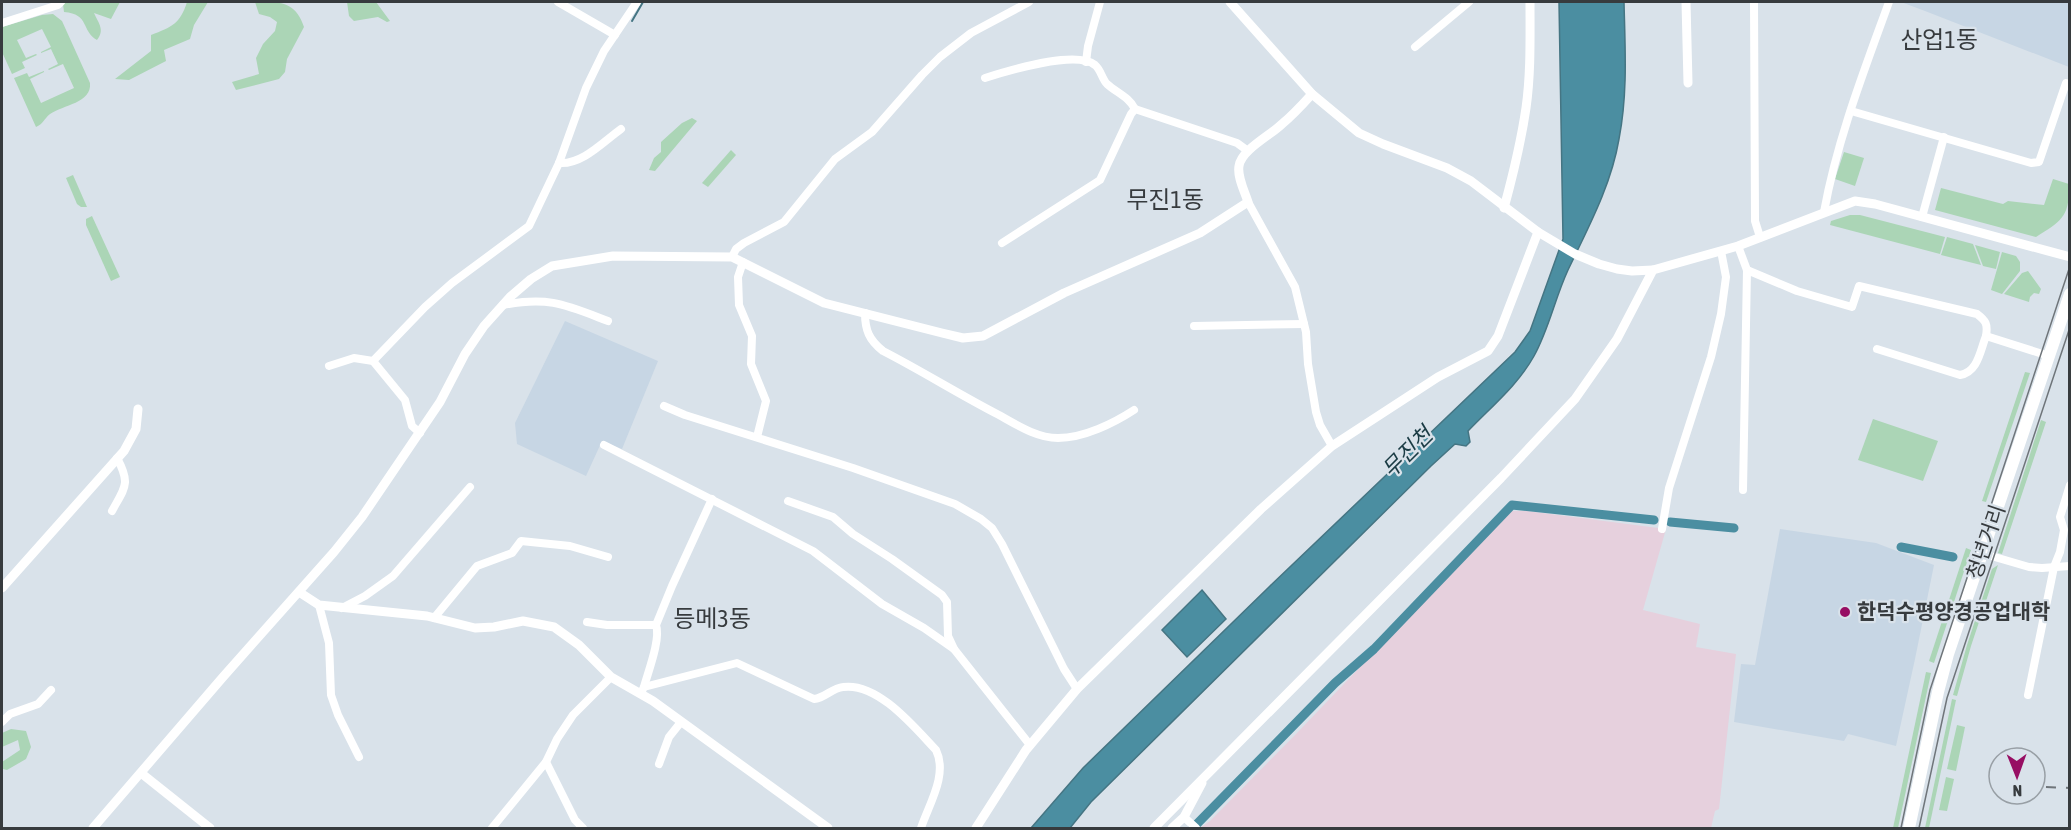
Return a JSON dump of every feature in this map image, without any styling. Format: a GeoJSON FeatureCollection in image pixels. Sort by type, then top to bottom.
{"type":"FeatureCollection","features":[{"type":"Feature","properties":{"kind":"main road","name":"청년거리"},"geometry":{"type":"LineString","coordinates":[[1909,828],[1938,692],[1981,553],[2070,294]]}},
{"type":"Feature","properties":{"kind":"street"},"geometry":{"type":"LineString","coordinates":[[2,23],[61,2]]}},
{"type":"Feature","properties":{"kind":"street"},"geometry":{"type":"LineString","coordinates":[[558,2],[615,35]]}},
{"type":"Feature","properties":{"kind":"street"},"geometry":{"type":"LineString","coordinates":[[373,362],[425,307],[452,283],[529,226],[558,162],[586,88],[604,51],[637,2]]}},
{"type":"Feature","properties":{"kind":"street"},"geometry":{"type":"LineString","coordinates":[[732,257],[736,249],[744,243],[784,222],[835,159],[872,132],[940,57],[971,33],[1029,2]]}},
{"type":"Feature","properties":{"kind":"street"},"geometry":{"type":"LineString","coordinates":[[1086,62],[1092,28],[1100,2]]}},
{"type":"Feature","properties":{"kind":"street"},"geometry":{"type":"LineString","coordinates":[[1230,2],[1312,94],[1359,133],[1447,168],[1471,181],[1538,232],[1575,254],[1599,264],[1632,271],[1653,270],[1738,246],[1855,201],[1875,204],[2070,257]]}},
{"type":"Feature","properties":{"kind":"street"},"geometry":{"type":"LineString","coordinates":[[1415,47],[1469,2]]}},
{"type":"Feature","properties":{"kind":"street"},"geometry":{"type":"LineString","coordinates":[[1504,208],[1526,108],[1530,62],[1530,2]]}},
{"type":"Feature","properties":{"kind":"street"},"geometry":{"type":"LineString","coordinates":[[1686,2],[1688,83]]}},
{"type":"Feature","properties":{"kind":"street"},"geometry":{"type":"LineString","coordinates":[[1754,2],[1755,221],[1760,237]]}},
{"type":"Feature","properties":{"kind":"street"},"geometry":{"type":"LineString","coordinates":[[1824,212],[1831,173],[1889,2]]}},
{"type":"Feature","properties":{"kind":"street"},"geometry":{"type":"LineString","coordinates":[[986,78],[1034,64],[1071,60],[1093,63],[1102,73],[1106,83],[1127,98],[1135,109],[1237,143],[1248,152]]}},
{"type":"Feature","properties":{"kind":"street"},"geometry":{"type":"LineString","coordinates":[[1851,111],[2031,163],[2039,162],[2066,83]]}},
{"type":"Feature","properties":{"kind":"street"},"geometry":{"type":"LineString","coordinates":[[1312,94],[1280,126],[1248,152],[1239,165],[1239,173],[1248,202],[1295,287],[1304,324],[1316,412],[1320,425],[1332,446]]}},
{"type":"Feature","properties":{"kind":"street"},"geometry":{"type":"LineString","coordinates":[[1002,243],[1100,180],[1135,109]]}},
{"type":"Feature","properties":{"kind":"street"},"geometry":{"type":"LineString","coordinates":[[558,162],[568,164],[580,159],[621,129]]}},
{"type":"Feature","properties":{"kind":"street"},"geometry":{"type":"LineString","coordinates":[[1922,217],[1944,137]]}},
{"type":"Feature","properties":{"kind":"street"},"geometry":{"type":"LineString","coordinates":[[93,828],[362,517],[440,402],[465,354],[484,326],[531,279],[552,266],[613,256],[732,257],[824,303],[963,338],[983,336],[1064,294],[1200,233],[1248,202]]}},
{"type":"Feature","properties":{"kind":"street"},"geometry":{"type":"LineString","coordinates":[[976,828],[1030,745],[1077,689],[1262,509],[1332,446],[1438,377],[1488,351],[1498,336],[1538,232]]}},
{"type":"Feature","properties":{"kind":"street"},"geometry":{"type":"LineString","coordinates":[[1738,246],[1747,270],[1743,490]]}},
{"type":"Feature","properties":{"kind":"street"},"geometry":{"type":"LineString","coordinates":[[1662,529],[1669,488],[1711,357],[1721,315],[1726,277],[1721,251]]}},
{"type":"Feature","properties":{"kind":"street"},"geometry":{"type":"LineString","coordinates":[[743,262],[738,277],[739,305],[752,336],[751,364],[766,401],[757,437]]}},
{"type":"Feature","properties":{"kind":"street"},"geometry":{"type":"LineString","coordinates":[[1154,828],[1501,478],[1575,399],[1617,339],[1653,270]]}},
{"type":"Feature","properties":{"kind":"street"},"geometry":{"type":"LineString","coordinates":[[1747,270],[1797,291],[1852,307],[1859,286],[1977,314],[1986,321],[1986,336],[1974,369],[1968,374],[1960,375],[1877,349]]}},
{"type":"Feature","properties":{"kind":"street"},"geometry":{"type":"LineString","coordinates":[[503,305],[527,300],[554,302],[608,321]]}},
{"type":"Feature","properties":{"kind":"street"},"geometry":{"type":"LineString","coordinates":[[865,313],[866,331],[883,351],[972,401],[1040,435],[1070,438],[1122,418],[1134,410]]}},
{"type":"Feature","properties":{"kind":"street"},"geometry":{"type":"LineString","coordinates":[[1194,326],[1304,324]]}},
{"type":"Feature","properties":{"kind":"street"},"geometry":{"type":"LineString","coordinates":[[1986,336],[2049,356]]}},
{"type":"Feature","properties":{"kind":"street"},"geometry":{"type":"LineString","coordinates":[[329,366],[354,358],[373,362],[405,400],[412,426],[420,433]]}},
{"type":"Feature","properties":{"kind":"street"},"geometry":{"type":"LineString","coordinates":[[664,406],[685,415],[955,504],[981,519],[992,528],[1002,544],[1064,669],[1077,689]]}},
{"type":"Feature","properties":{"kind":"street"},"geometry":{"type":"LineString","coordinates":[[2,588],[133,437],[138,420],[138,409]]}},
{"type":"Feature","properties":{"kind":"street"},"geometry":{"type":"LineString","coordinates":[[604,445],[813,551],[882,604],[924,628],[954,649]]}},
{"type":"Feature","properties":{"kind":"street"},"geometry":{"type":"LineString","coordinates":[[112,511],[124,489],[126,477],[117,458]]}},
{"type":"Feature","properties":{"kind":"street"},"geometry":{"type":"LineString","coordinates":[[2028,695],[2054,567],[2060,552],[2064,530],[2060,517],[2070,485]]}},
{"type":"Feature","properties":{"kind":"street"},"geometry":{"type":"LineString","coordinates":[[341,608],[365,596],[393,576],[470,487]]}},
{"type":"Feature","properties":{"kind":"street"},"geometry":{"type":"LineString","coordinates":[[642,690],[657,638],[656,625],[712,499]]}},
{"type":"Feature","properties":{"kind":"street"},"geometry":{"type":"LineString","coordinates":[[788,501],[833,517],[853,534],[942,595],[947,602],[948,636],[954,649],[1030,745]]}},
{"type":"Feature","properties":{"kind":"street"},"geometry":{"type":"LineString","coordinates":[[434,618],[477,566],[512,553],[521,541],[570,546],[608,557]]}},
{"type":"Feature","properties":{"kind":"street"},"geometry":{"type":"LineString","coordinates":[[1981,553],[2029,567],[2070,566]]}},
{"type":"Feature","properties":{"kind":"street"},"geometry":{"type":"LineString","coordinates":[[299,592],[319,605],[434,618],[475,628],[523,621],[554,627],[579,645],[611,677],[642,690],[681,722],[828,828]]}},
{"type":"Feature","properties":{"kind":"street"},"geometry":{"type":"LineString","coordinates":[[319,605],[329,643],[331,696],[359,757]]}},
{"type":"Feature","properties":{"kind":"street"},"geometry":{"type":"LineString","coordinates":[[587,622],[607,625],[656,625]]}},
{"type":"Feature","properties":{"kind":"street"},"geometry":{"type":"LineString","coordinates":[[642,690],[736,663],[814,699],[836,688],[846,686],[869,691],[888,703],[905,719],[936,750],[941,759],[940,777],[921,828]]}},
{"type":"Feature","properties":{"kind":"street"},"geometry":{"type":"LineString","coordinates":[[492,828],[546,762],[557,739],[573,715],[611,677]]}},
{"type":"Feature","properties":{"kind":"street"},"geometry":{"type":"LineString","coordinates":[[2,722],[10,714],[38,705],[51,690]]}},
{"type":"Feature","properties":{"kind":"street"},"geometry":{"type":"LineString","coordinates":[[659,764],[669,737],[681,722]]}},
{"type":"Feature","properties":{"kind":"street"},"geometry":{"type":"LineString","coordinates":[[546,762],[575,820],[584,828]]}},
{"type":"Feature","properties":{"kind":"street"},"geometry":{"type":"LineString","coordinates":[[1173,828],[1186,819],[1208,772]]}},
{"type":"Feature","properties":{"kind":"street"},"geometry":{"type":"LineString","coordinates":[[141,773],[210,828]]}},
{"type":"Feature","properties":{"kind":"street"},"geometry":{"type":"LineString","coordinates":[[1186,819],[1196,828]]}},
{"type":"Feature","properties":{"kind":"shaded area"},"geometry":{"type":"Polygon","coordinates":[[[1901,2],[2069,2],[2069,67],[1925,11],[1901,2]]]}},
{"type":"Feature","properties":{"kind":"shaded area"},"geometry":{"type":"Polygon","coordinates":[[[565,321],[658,361],[622,449],[602,441],[586,476],[517,444],[515,423],[565,321]]]}},
{"type":"Feature","properties":{"kind":"shaded area"},"geometry":{"type":"Polygon","coordinates":[[[1512,511],[1666,529],[1643,610],[1700,624],[1696,647],[1736,654],[1719,809],[1715,811],[1711,828],[1200,828],[1210,821],[1297,733],[1512,511]]]}},
{"type":"Feature","properties":{"kind":"shaded area","name":"한덕수평양경공업대학"},"geometry":{"type":"Polygon","coordinates":[[[1780,529],[1876,543],[1934,565],[1896,746],[1848,734],[1844,741],[1734,722],[1741,664],[1755,665],[1780,529]]]}},
{"type":"Feature","properties":{"kind":"green space"},"geometry":{"type":"Polygon","coordinates":[[[67,2],[120,2],[111,19],[94,13],[101,30],[97,40],[89,32],[82,19],[72,13],[64,12],[63,4],[67,2]]]}},
{"type":"Feature","properties":{"kind":"green space"},"geometry":{"type":"Polygon","coordinates":[[[187,2],[208,2],[194,25],[190,39],[164,50],[166,61],[129,80],[115,79],[151,51],[151,35],[174,24],[187,2]]]}},
{"type":"Feature","properties":{"kind":"green space"},"geometry":{"type":"Polygon","coordinates":[[[255,2],[279,3],[291,7],[301,18],[304,27],[287,59],[285,72],[279,79],[236,90],[232,82],[259,74],[256,58],[263,44],[275,31],[277,22],[259,14],[255,2]]]}},
{"type":"Feature","properties":{"kind":"green space"},"geometry":{"type":"Polygon","coordinates":[[[347,2],[376,2],[390,21],[387,22],[378,17],[354,21],[349,16],[347,2]]]}},
{"type":"Feature","properties":{"kind":"green space"},"geometry":{"type":"Polygon","coordinates":[[[53,14],[62,21],[90,83],[89,90],[82,99],[50,114],[36,127],[14,78],[27,73],[29,77],[44,71],[30,79],[41,103],[74,88],[63,64],[48,69],[58,64],[51,49],[41,53],[51,47],[42,29],[17,40],[26,58],[37,55],[22,62],[25,68],[12,74],[2,52],[2,27],[53,14]]]}},
{"type":"Feature","properties":{"kind":"green space"},"geometry":{"type":"Polygon","coordinates":[[[692,118],[697,121],[655,171],[649,170],[654,158],[661,152],[661,142],[682,123],[692,118]]]}},
{"type":"Feature","properties":{"kind":"green space"},"geometry":{"type":"Polygon","coordinates":[[[731,150],[736,155],[708,187],[702,183],[731,150]]]}},
{"type":"Feature","properties":{"kind":"green space"},"geometry":{"type":"Polygon","coordinates":[[[1844,152],[1864,158],[1855,186],[1835,179],[1844,152]]]}},
{"type":"Feature","properties":{"kind":"green space"},"geometry":{"type":"Polygon","coordinates":[[[73,175],[87,207],[77,204],[66,178],[73,175]]]}},
{"type":"Feature","properties":{"kind":"green space"},"geometry":{"type":"Polygon","coordinates":[[[2053,179],[2069,184],[2066,211],[2058,222],[2036,237],[1935,210],[1941,188],[2003,204],[2008,201],[2044,205],[2053,179]]]}},
{"type":"Feature","properties":{"kind":"green space"},"geometry":{"type":"Polygon","coordinates":[[[1850,215],[1860,215],[1945,237],[1940,254],[1830,225],[1831,221],[1850,215]]]}},
{"type":"Feature","properties":{"kind":"green space"},"geometry":{"type":"Polygon","coordinates":[[[92,216],[120,277],[111,281],[86,225],[86,219],[92,216]]]}},
{"type":"Feature","properties":{"kind":"green space"},"geometry":{"type":"Polygon","coordinates":[[[1947,237],[1973,244],[1981,265],[1941,255],[1947,237]]]}},
{"type":"Feature","properties":{"kind":"green space"},"geometry":{"type":"Polygon","coordinates":[[[1975,245],[2000,252],[1996,269],[1983,266],[1975,245]]]}},
{"type":"Feature","properties":{"kind":"green space"},"geometry":{"type":"Polygon","coordinates":[[[2002,252],[2016,256],[2020,262],[2020,271],[2002,294],[1991,290],[2002,252]]]}},
{"type":"Feature","properties":{"kind":"green space"},"geometry":{"type":"Polygon","coordinates":[[[2028,271],[2041,289],[2039,294],[2034,293],[2029,302],[2004,294],[2022,273],[2028,271]]]}},
{"type":"Feature","properties":{"kind":"green space"},"geometry":{"type":"Polygon","coordinates":[[[2025,372],[2030,373],[1986,502],[1982,501],[2025,372]]]}},
{"type":"Feature","properties":{"kind":"green space"},"geometry":{"type":"Polygon","coordinates":[[[1873,419],[1938,441],[1923,481],[1858,460],[1873,419]]]}},
{"type":"Feature","properties":{"kind":"green space"},"geometry":{"type":"Polygon","coordinates":[[[2041,420],[2046,422],[2002,554],[1998,553],[2041,420]]]}},
{"type":"Feature","properties":{"kind":"green space"},"geometry":{"type":"Polygon","coordinates":[[[1966,548],[1971,550],[1934,663],[1929,661],[1966,548]]]}},
{"type":"Feature","properties":{"kind":"green space"},"geometry":{"type":"Polygon","coordinates":[[[1998,565],[1957,696],[1953,695],[1992,569],[1998,565]]]}},
{"type":"Feature","properties":{"kind":"green space"},"geometry":{"type":"Polygon","coordinates":[[[1926,672],[1931,673],[1898,828],[1893,828],[1926,672]]]}},
{"type":"Feature","properties":{"kind":"green space"},"geometry":{"type":"Polygon","coordinates":[[[1952,699],[1956,700],[1929,828],[1925,828],[1952,699]]]}},
{"type":"Feature","properties":{"kind":"green space"},"geometry":{"type":"Polygon","coordinates":[[[1957,725],[1965,727],[1956,771],[1947,769],[1957,725]]]}},
{"type":"Feature","properties":{"kind":"green space"},"geometry":{"type":"Polygon","coordinates":[[[11,729],[26,731],[31,747],[26,759],[7,770],[3,769],[2,762],[20,750],[18,740],[2,747],[2,733],[11,729]]]}},
{"type":"Feature","properties":{"kind":"green space"},"geometry":{"type":"Polygon","coordinates":[[[1946,777],[1954,779],[1947,811],[1939,810],[1946,777]]]}},
{"type":"Feature","properties":{"kind":"water"},"geometry":{"type":"Polygon","coordinates":[[[1559,2],[1624,2],[1624,105],[1615,156],[1605,190],[1563,281],[1548,324],[1528,367],[1468,431],[1470,442],[1466,446],[1455,444],[1431,466],[1091,802],[1070,828],[1031,828],[1083,768],[1515,352],[1530,331],[1563,239],[1559,2]]]}},
{"type":"Feature","properties":{"kind":"water"},"geometry":{"type":"Polygon","coordinates":[[[1202,590],[1226,619],[1187,657],[1162,630],[1202,590]]]}},
{"type":"Feature","properties":{"kind":"waterway"},"geometry":{"type":"LineString","coordinates":[[632,21],[643,2]]}},
{"type":"Feature","properties":{"kind":"waterway"},"geometry":{"type":"LineString","coordinates":[[1193,828],[1335,683],[1374,649],[1512,505],[1654,520]]}},
{"type":"Feature","properties":{"kind":"waterway"},"geometry":{"type":"LineString","coordinates":[[1670,522],[1734,528]]}},
{"type":"Feature","properties":{"kind":"waterway"},"geometry":{"type":"LineString","coordinates":[[1901,547],[1953,557]]}},
{"type":"Feature","properties":{"kind":"tram line"},"geometry":{"type":"LineString","coordinates":[[1901,828],[1930,690],[2070,266]]}},
{"type":"Feature","properties":{"kind":"tram line"},"geometry":{"type":"LineString","coordinates":[[1919,828],[1947,698],[2070,327]]}},
{"type":"Feature","properties":{"kind":"railway"},"geometry":{"type":"LineString","coordinates":[[2047,787],[2070,788]]}},
{"type":"Feature","properties":{"kind":"place","name":"한덕수평양경공업대학"},"geometry":{"type":"Point","coordinates":[1845,612]}},
{"type":"Feature","properties":{"kind":"district","name":"산업1동"},"geometry":{"type":"Point","coordinates":[1939,40]}},
{"type":"Feature","properties":{"kind":"district","name":"무진1동"},"geometry":{"type":"Point","coordinates":[1165,200]}},
{"type":"Feature","properties":{"kind":"district","name":"등메3동"},"geometry":{"type":"Point","coordinates":[712,619]}},
{"type":"Feature","properties":{"kind":"water label","name":"무진천"},"geometry":{"type":"Point","coordinates":[1407,452]}}]}
